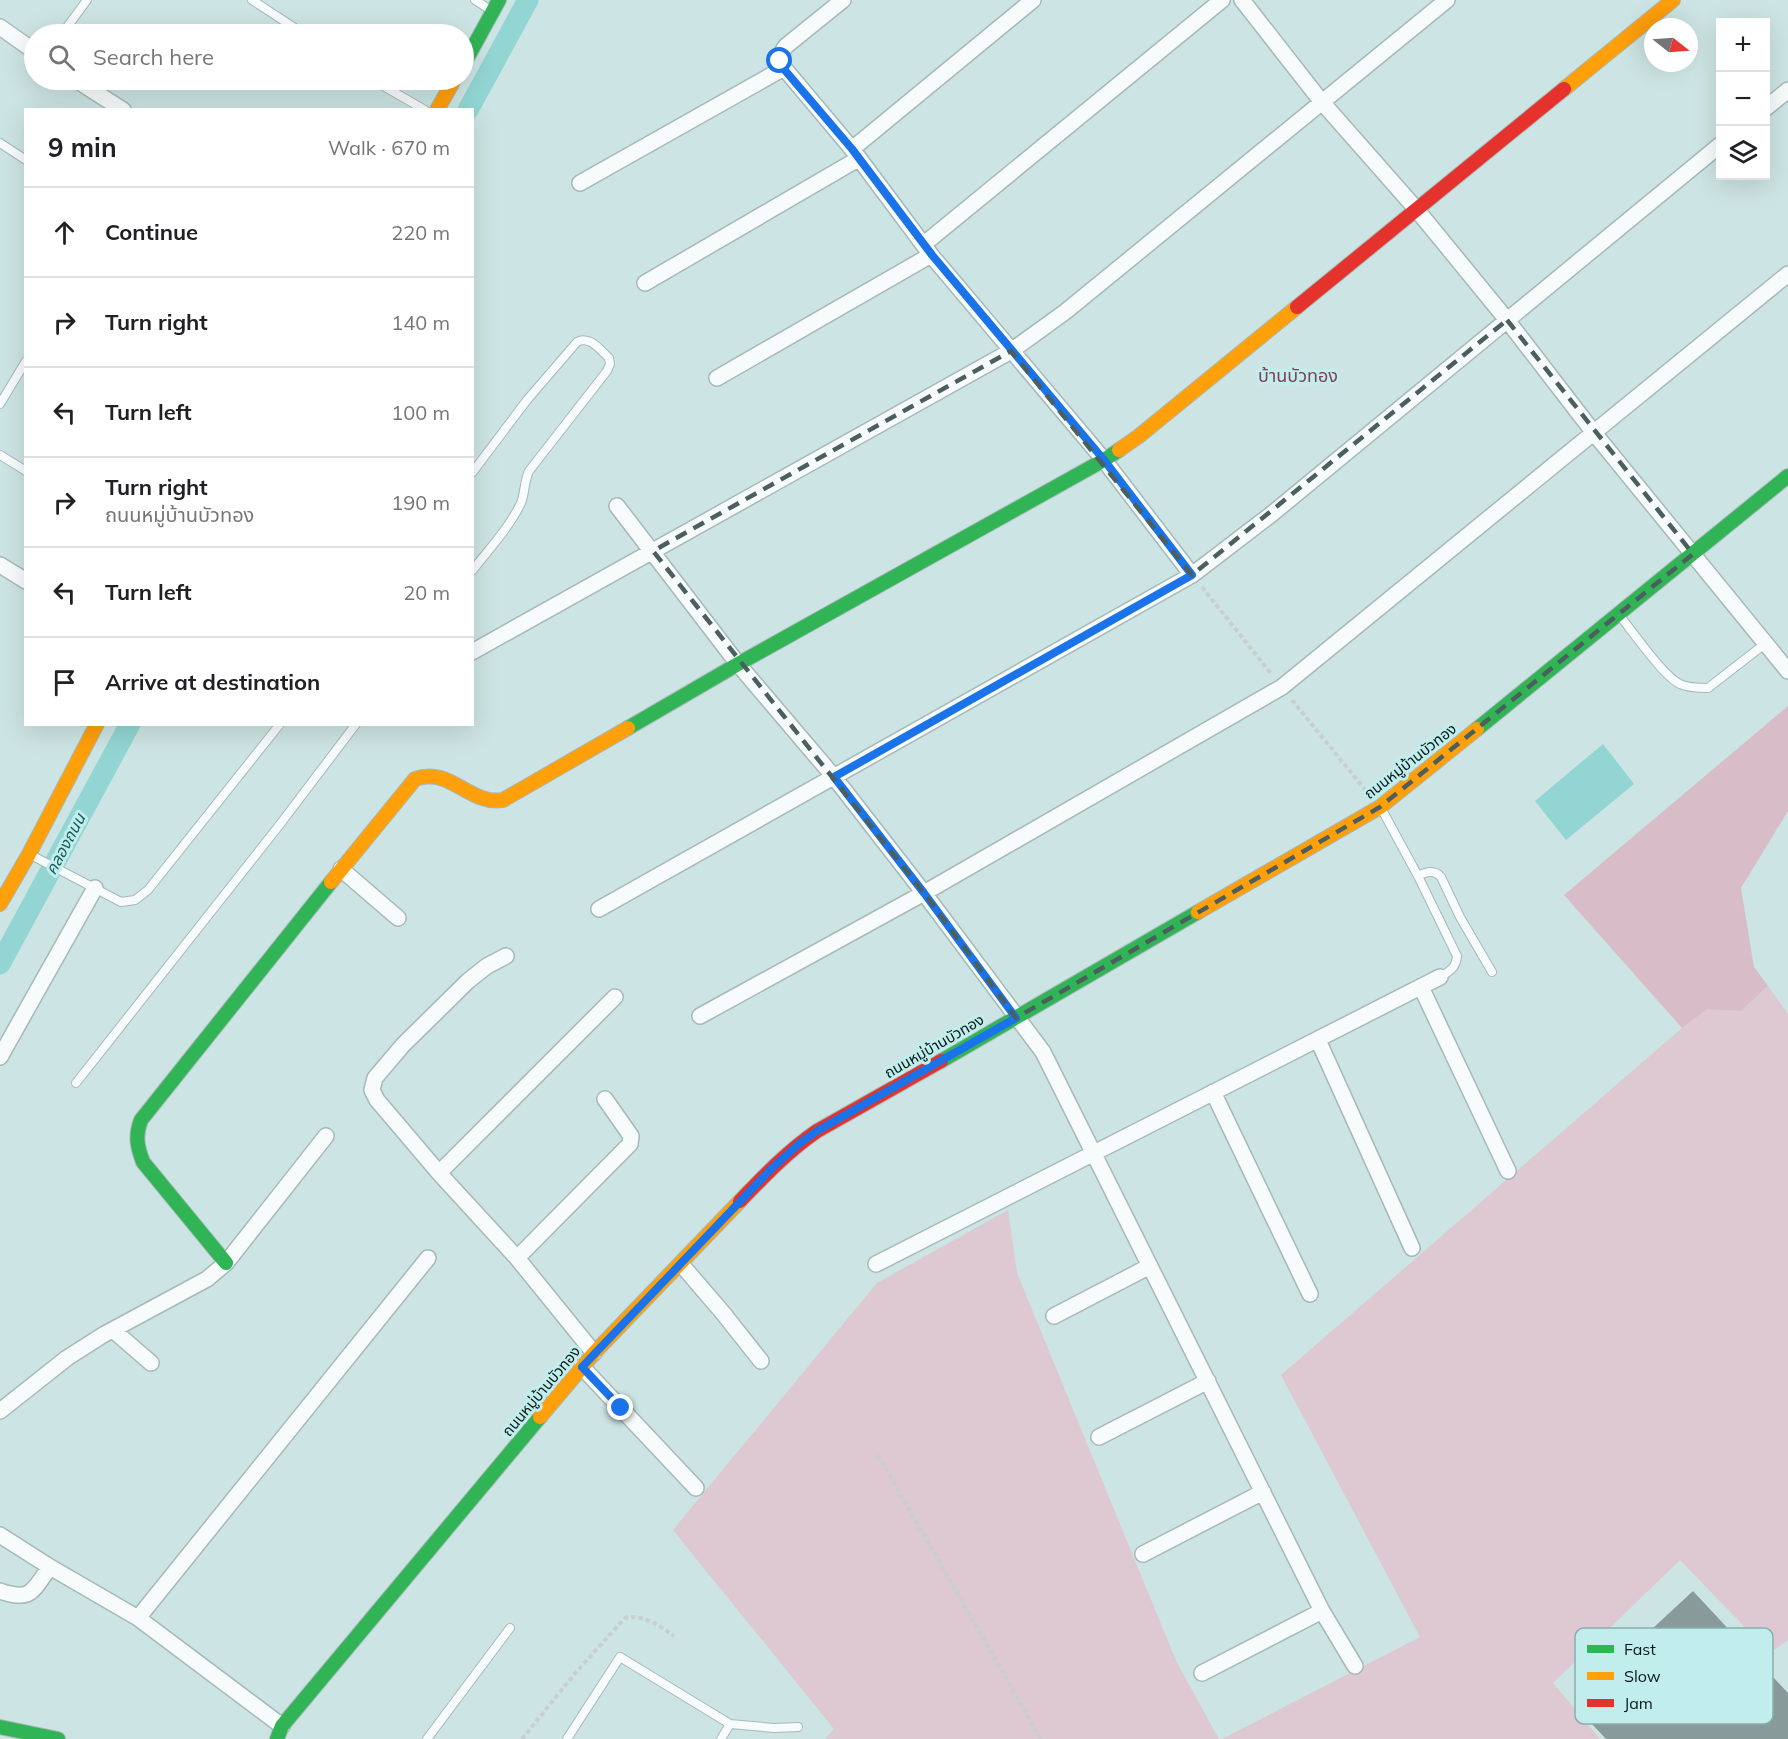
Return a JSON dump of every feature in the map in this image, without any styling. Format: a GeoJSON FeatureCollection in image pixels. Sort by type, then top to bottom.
{"type":"FeatureCollection","features":[{"type":"Feature","properties":{"kind":"street"},"geometry":{"type":"LineString","coordinates":[[843,0],[786,46],[780,56],[783,68],[855,154],[928,250],[1104,460],[1192,575]]}},
{"type":"Feature","properties":{"kind":"street"},"geometry":{"type":"LineString","coordinates":[[645,283],[855,154],[1033,0]]}},
{"type":"Feature","properties":{"kind":"street"},"geometry":{"type":"LineString","coordinates":[[717,378],[928,250],[1222,0]]}},
{"type":"Feature","properties":{"kind":"street"},"geometry":{"type":"LineString","coordinates":[[1242,0],[1321,101],[1417,210],[1507,320],[1594,433],[1788,670]]}},
{"type":"Feature","properties":{"kind":"street"},"geometry":{"type":"LineString","coordinates":[[474,651],[1011,351],[1065,312],[1321,101],[1448,0]]}},
{"type":"Feature","properties":{"kind":"street"},"geometry":{"type":"LineString","coordinates":[[226,1263],[143,1162],[136,1145],[135,1135],[141,1120],[415,779],[422,775],[438,776],[488,800],[508,800],[738,664],[1104,460],[1139,436],[1673,0]]}},
{"type":"Feature","properties":{"kind":"street"},"geometry":{"type":"LineString","coordinates":[[474,46],[496,6]]}},
{"type":"Feature","properties":{"kind":"street"},"geometry":{"type":"LineString","coordinates":[[0,27],[24,44]]}},
{"type":"Feature","properties":{"kind":"street"},"geometry":{"type":"LineString","coordinates":[[580,183],[783,68]]}},
{"type":"Feature","properties":{"kind":"street"},"geometry":{"type":"LineString","coordinates":[[92,90],[120,108]]}},
{"type":"Feature","properties":{"kind":"street"},"geometry":{"type":"LineString","coordinates":[[438,108],[448,90]]}},
{"type":"Feature","properties":{"kind":"street"},"geometry":{"type":"LineString","coordinates":[[1770,105],[1788,90]]}},
{"type":"Feature","properties":{"kind":"street"},"geometry":{"type":"LineString","coordinates":[[599,909],[1192,575],[1273,513],[1716,148]]}},
{"type":"Feature","properties":{"kind":"street"},"geometry":{"type":"LineString","coordinates":[[700,1016],[924,893],[1282,687],[1788,274]]}},
{"type":"Feature","properties":{"kind":"street","name":"ถนนหมู่บ้านบัวทอง"},"geometry":{"type":"LineString","coordinates":[[279,1733],[594,1353],[771,1169],[800,1143],[817,1131],[1380,807],[1788,476]]}},
{"type":"Feature","properties":{"kind":"street"},"geometry":{"type":"LineString","coordinates":[[617,506],[738,664],[834,777],[1043,1052],[1322,1611],[1354,1666]]}},
{"type":"Feature","properties":{"kind":"street"},"geometry":{"type":"LineString","coordinates":[[0,565],[24,580]]}},
{"type":"Feature","properties":{"kind":"street"},"geometry":{"type":"LineString","coordinates":[[0,904],[30,854],[96,726]]}},
{"type":"Feature","properties":{"kind":"street"},"geometry":{"type":"LineString","coordinates":[[341,869],[398,918]]}},
{"type":"Feature","properties":{"kind":"street"},"geometry":{"type":"LineString","coordinates":[[0,1057],[94,888]]}},
{"type":"Feature","properties":{"kind":"street"},"geometry":{"type":"LineString","coordinates":[[506,956],[487,966],[468,981],[403,1045],[375,1078],[372,1090],[377,1100],[439,1173],[517,1258],[594,1353]]}},
{"type":"Feature","properties":{"kind":"street"},"geometry":{"type":"LineString","coordinates":[[876,1264],[1440,976]]}},
{"type":"Feature","properties":{"kind":"street"},"geometry":{"type":"LineString","coordinates":[[1421,987],[1508,1171]]}},
{"type":"Feature","properties":{"kind":"street"},"geometry":{"type":"LineString","coordinates":[[439,1173],[615,997]]}},
{"type":"Feature","properties":{"kind":"street"},"geometry":{"type":"LineString","coordinates":[[1318,1040],[1412,1248]]}},
{"type":"Feature","properties":{"kind":"street"},"geometry":{"type":"LineString","coordinates":[[1213,1092],[1310,1294]]}},
{"type":"Feature","properties":{"kind":"street"},"geometry":{"type":"LineString","coordinates":[[517,1258],[630,1144],[631,1136],[605,1099]]}},
{"type":"Feature","properties":{"kind":"street"},"geometry":{"type":"LineString","coordinates":[[0,1410],[67,1358],[112,1330],[207,1279],[226,1263],[326,1136]]}},
{"type":"Feature","properties":{"kind":"street"},"geometry":{"type":"LineString","coordinates":[[138,1618],[428,1258]]}},
{"type":"Feature","properties":{"kind":"street"},"geometry":{"type":"LineString","coordinates":[[681,1264],[761,1361]]}},
{"type":"Feature","properties":{"kind":"street"},"geometry":{"type":"LineString","coordinates":[[1054,1316],[1150,1266]]}},
{"type":"Feature","properties":{"kind":"street"},"geometry":{"type":"LineString","coordinates":[[112,1330],[151,1363]]}},
{"type":"Feature","properties":{"kind":"street"},"geometry":{"type":"LineString","coordinates":[[582,1367],[696,1488]]}},
{"type":"Feature","properties":{"kind":"street"},"geometry":{"type":"LineString","coordinates":[[1099,1437],[1208,1381]]}},
{"type":"Feature","properties":{"kind":"street"},"geometry":{"type":"LineString","coordinates":[[1143,1554],[1263,1492]]}},
{"type":"Feature","properties":{"kind":"street"},"geometry":{"type":"LineString","coordinates":[[0,1535],[138,1618],[279,1733]]}},
{"type":"Feature","properties":{"kind":"street"},"geometry":{"type":"LineString","coordinates":[[0,1591],[16,1597],[26,1596],[50,1567]]}},
{"type":"Feature","properties":{"kind":"street"},"geometry":{"type":"LineString","coordinates":[[1202,1673],[1322,1611]]}},
{"type":"Feature","properties":{"kind":"street"},"geometry":{"type":"LineString","coordinates":[[0,1727],[58,1739]]}},
{"type":"Feature","properties":{"kind":"lane"},"geometry":{"type":"LineString","coordinates":[[69,24],[87,0]]}},
{"type":"Feature","properties":{"kind":"lane"},"geometry":{"type":"LineString","coordinates":[[252,0],[289,24]]}},
{"type":"Feature","properties":{"kind":"lane"},"geometry":{"type":"LineString","coordinates":[[475,0],[496,6]]}},
{"type":"Feature","properties":{"kind":"lane"},"geometry":{"type":"LineString","coordinates":[[390,90],[422,108]]}},
{"type":"Feature","properties":{"kind":"lane"},"geometry":{"type":"LineString","coordinates":[[0,143],[24,159]]}},
{"type":"Feature","properties":{"kind":"lane"},"geometry":{"type":"LineString","coordinates":[[474,470],[527,400],[577,342],[582,339],[588,340],[609,358],[610,364],[607,371],[530,471],[525,479],[521,502],[512,518],[474,568]]}},
{"type":"Feature","properties":{"kind":"lane"},"geometry":{"type":"LineString","coordinates":[[0,404],[24,364]]}},
{"type":"Feature","properties":{"kind":"lane"},"geometry":{"type":"LineString","coordinates":[[0,455],[24,470]]}},
{"type":"Feature","properties":{"kind":"lane"},"geometry":{"type":"LineString","coordinates":[[1619,615],[1667,673],[1679,684],[1686,686],[1708,688],[1766,643]]}},
{"type":"Feature","properties":{"kind":"lane"},"geometry":{"type":"LineString","coordinates":[[30,854],[121,902],[135,900],[148,890],[278,726]]}},
{"type":"Feature","properties":{"kind":"lane"},"geometry":{"type":"LineString","coordinates":[[76,1083],[281,824],[354,726]]}},
{"type":"Feature","properties":{"kind":"lane"},"geometry":{"type":"LineString","coordinates":[[1380,807],[1418,876],[1457,956],[1453,969],[1440,976]]}},
{"type":"Feature","properties":{"kind":"lane"},"geometry":{"type":"LineString","coordinates":[[1418,876],[1433,872],[1441,877],[1460,917],[1492,972]]}},
{"type":"Feature","properties":{"kind":"lane"},"geometry":{"type":"LineString","coordinates":[[427,1739],[510,1628]]}},
{"type":"Feature","properties":{"kind":"lane"},"geometry":{"type":"LineString","coordinates":[[567,1739],[621,1657],[730,1724],[774,1728],[798,1727]]}},
{"type":"Feature","properties":{"kind":"lane"},"geometry":{"type":"LineString","coordinates":[[721,1739],[730,1724]]}},
{"type":"Feature","properties":{"kind":"path"},"geometry":{"type":"LineString","coordinates":[[878,1455],[1041,1739]]}},
{"type":"Feature","properties":{"kind":"path"},"geometry":{"type":"LineString","coordinates":[[522,1739],[577,1671],[626,1618],[633,1617],[655,1623],[674,1636]]}},
{"type":"Feature","properties":{"kind":"highlighted area"},"geometry":{"type":"Polygon","coordinates":[[[1507,320],[1693,554],[1380,807],[1016,1018],[924,893],[653,551],[1011,351],[1192,575],[1507,320]]]}},
{"type":"Feature","properties":{"kind":"shaded area"},"geometry":{"type":"Polygon","coordinates":[[[1788,706],[1788,811],[1741,888],[1754,967],[1768,986],[1741,1011],[1707,1009],[1682,1028],[1564,895],[1788,706]]]}},
{"type":"Feature","properties":{"kind":"shaded area"},"geometry":{"type":"Polygon","coordinates":[[[1768,986],[1788,1014],[1788,1640],[1773,1651],[1773,1628],[1746,1628],[1680,1560],[1610,1628],[1575,1628],[1575,1662],[1553,1683],[1575,1709],[1575,1724],[1587,1724],[1600,1739],[1222,1739],[1420,1637],[1281,1375],[1707,1008],[1741,1011],[1768,986]]]}},
{"type":"Feature","properties":{"kind":"shaded area"},"geometry":{"type":"Polygon","coordinates":[[[1008,1210],[1017,1273],[1177,1663],[1219,1739],[825,1739],[834,1729],[673,1530],[877,1283],[1008,1210]]]}},
{"type":"Feature","properties":{"kind":"water"},"geometry":{"type":"Polygon","coordinates":[[[1603,744],[1634,784],[1566,840],[1535,801],[1603,744]]]}},
{"type":"Feature","properties":{"kind":"building"},"geometry":{"type":"Polygon","coordinates":[[[1693,1591],[1727,1628],[1653,1628],[1693,1591]]]}},
{"type":"Feature","properties":{"kind":"building"},"geometry":{"type":"Polygon","coordinates":[[[1773,1677],[1788,1693],[1788,1739],[1606,1739],[1592,1724],[1773,1724],[1773,1677]]]}},
{"type":"Feature","properties":{"kind":"waterway","name":"คลองถนน"},"geometry":{"type":"LineString","coordinates":[[469,108],[528,0]]}},
{"type":"Feature","properties":{"kind":"waterway","name":"คลองถนน"},"geometry":{"type":"LineString","coordinates":[[0,964],[129,726]]}},
{"type":"Feature","properties":{"kind":"traffic: fast"},"geometry":{"type":"LineString","coordinates":[[474,46],[499,0]]}},
{"type":"Feature","properties":{"kind":"traffic: fast"},"geometry":{"type":"LineString","coordinates":[[628,728],[1119,450]]}},
{"type":"Feature","properties":{"kind":"traffic: fast"},"geometry":{"type":"LineString","coordinates":[[1477,729],[1788,476]]}},
{"type":"Feature","properties":{"kind":"traffic: fast"},"geometry":{"type":"LineString","coordinates":[[226,1263],[143,1162],[139,1151],[139,1126],[141,1120],[331,882]]}},
{"type":"Feature","properties":{"kind":"traffic: fast"},"geometry":{"type":"LineString","coordinates":[[941,1061],[1198,912]]}},
{"type":"Feature","properties":{"kind":"traffic: fast"},"geometry":{"type":"LineString","coordinates":[[277,1739],[282,1726],[540,1417]]}},
{"type":"Feature","properties":{"kind":"traffic: fast"},"geometry":{"type":"LineString","coordinates":[[0,1727],[58,1739]]}},
{"type":"Feature","properties":{"kind":"traffic: slow"},"geometry":{"type":"LineString","coordinates":[[1564,89],[1673,0]]}},
{"type":"Feature","properties":{"kind":"traffic: slow"},"geometry":{"type":"LineString","coordinates":[[438,108],[448,90]]}},
{"type":"Feature","properties":{"kind":"traffic: slow"},"geometry":{"type":"LineString","coordinates":[[1119,450],[1297,307]]}},
{"type":"Feature","properties":{"kind":"traffic: slow"},"geometry":{"type":"LineString","coordinates":[[0,904],[29,854],[96,726]]}},
{"type":"Feature","properties":{"kind":"traffic: slow"},"geometry":{"type":"LineString","coordinates":[[331,882],[415,779],[427,776],[439,778],[480,797],[503,800],[628,728]]}},
{"type":"Feature","properties":{"kind":"traffic: slow"},"geometry":{"type":"LineString","coordinates":[[1198,912],[1380,807],[1477,729]]}},
{"type":"Feature","properties":{"kind":"traffic: slow"},"geometry":{"type":"LineString","coordinates":[[540,1417],[594,1353],[740,1201]]}},
{"type":"Feature","properties":{"kind":"traffic: jam"},"geometry":{"type":"LineString","coordinates":[[1297,307],[1564,89]]}},
{"type":"Feature","properties":{"kind":"traffic: jam"},"geometry":{"type":"LineString","coordinates":[[740,1201],[786,1155],[817,1131],[941,1061]]}},
{"type":"Feature","properties":{"kind":"district","name":"บ้านบัวทอง"},"geometry":{"type":"Point","coordinates":[1298,375]}},
{"type":"Feature","properties":{"kind":"route"},"geometry":{"type":"LineString","coordinates":[[621,1408],[582,1367],[771,1169],[817,1131],[1016,1018],[924,893],[834,777],[1192,575],[1104,460],[932,255],[852,149],[783,68],[780,61]]}}]}
